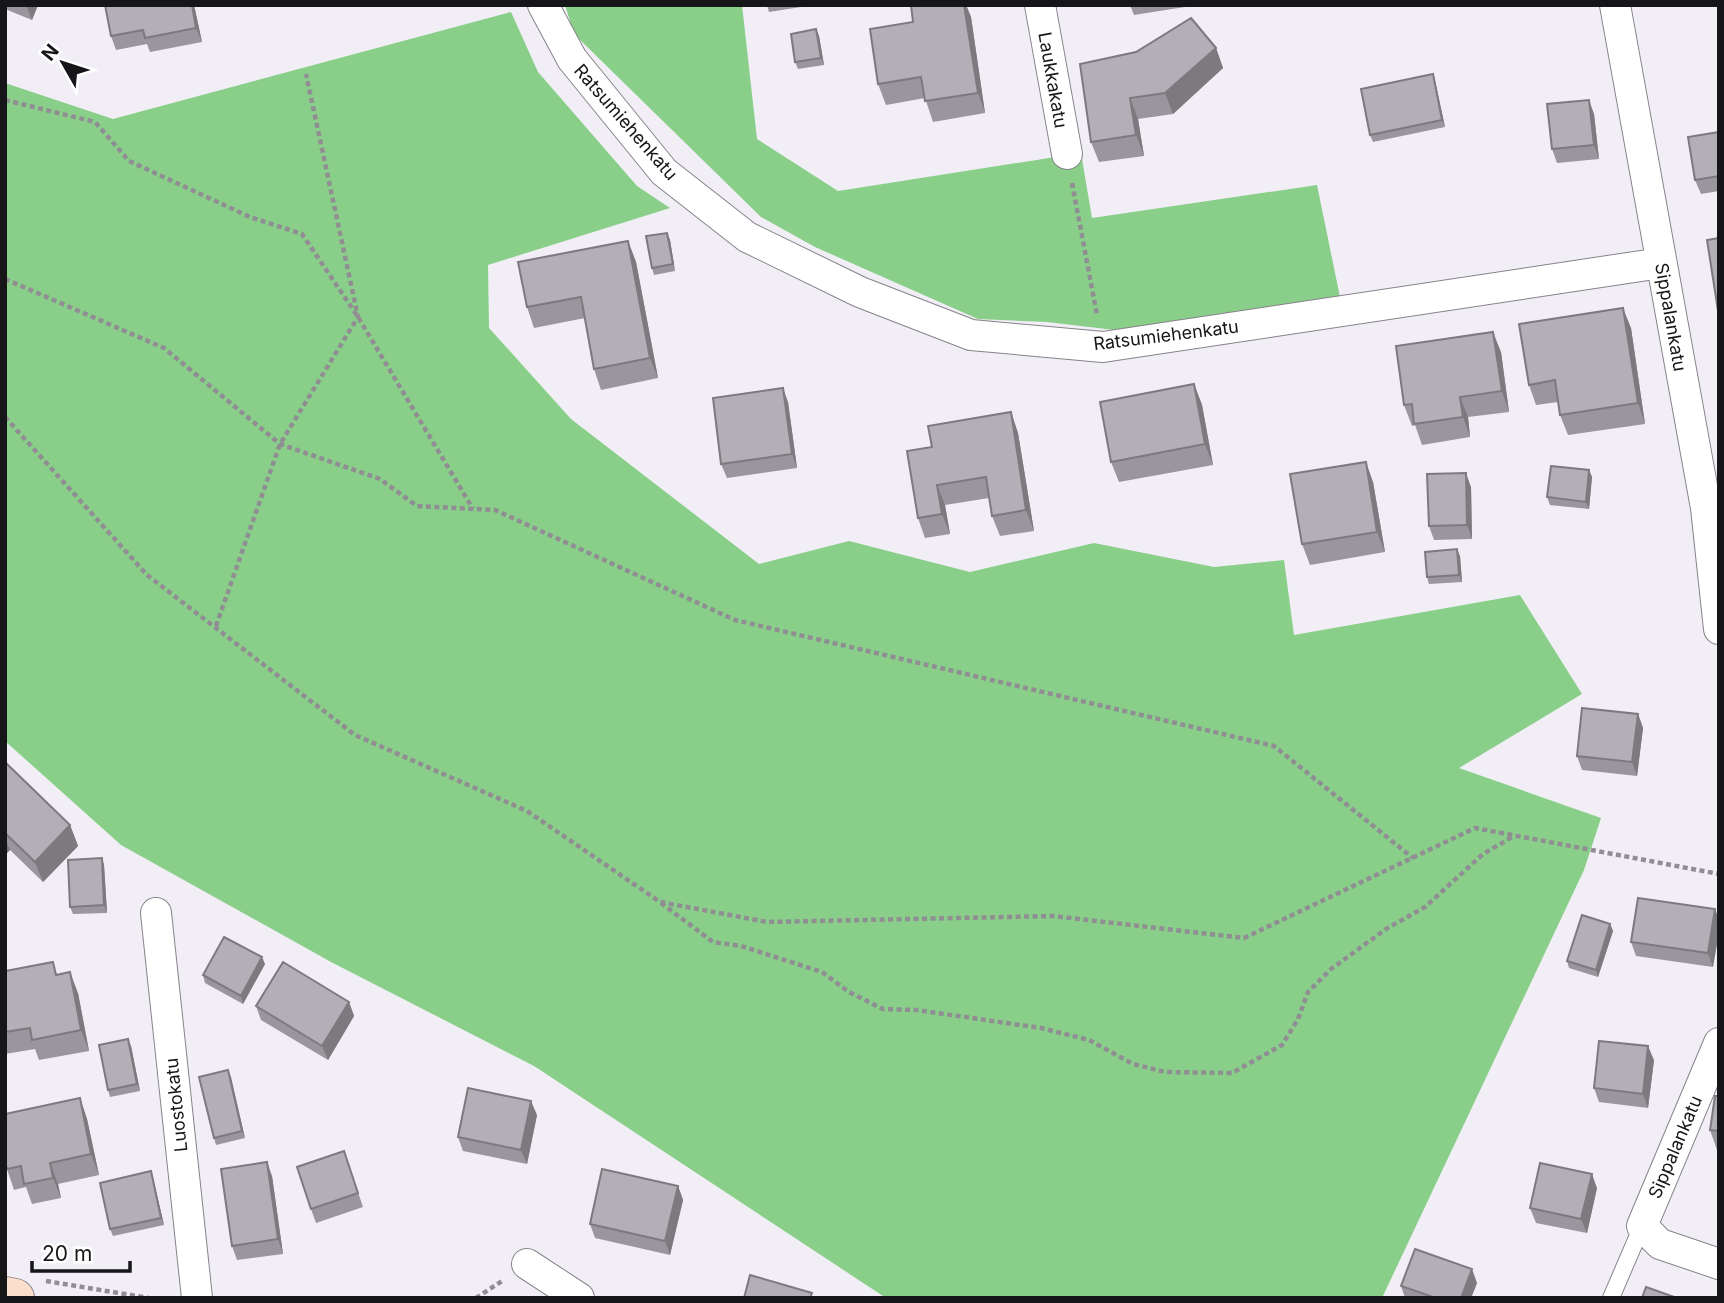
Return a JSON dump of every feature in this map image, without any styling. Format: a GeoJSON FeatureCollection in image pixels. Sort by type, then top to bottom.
{"type":"FeatureCollection","features":[{"type":"Feature","properties":{"kind":"street","name":"Ratsumiehenkatu"},"geometry":{"type":"LineString","coordinates":[[543,5],[572,59],[664,172],[747,237],[860,292],[971,335],[1103,347],[1661,263]]}},
{"type":"Feature","properties":{"kind":"street","name":"Laukkakatu"},"geometry":{"type":"LineString","coordinates":[[1040,5],[1067,154]]}},
{"type":"Feature","properties":{"kind":"street","name":"Sippalankatu"},"geometry":{"type":"LineString","coordinates":[[1615,5],[1661,263],[1712,509],[1719,629]]}},
{"type":"Feature","properties":{"kind":"street","name":"Luostokatu"},"geometry":{"type":"LineString","coordinates":[[156,913],[197,1298]]}},
{"type":"Feature","properties":{"kind":"street","name":"Sippalankatu"},"geometry":{"type":"LineString","coordinates":[[1651,1235],[1719,1043]]}},
{"type":"Feature","properties":{"kind":"street"},"geometry":{"type":"LineString","coordinates":[[1651,1235],[1719,1264]]}},
{"type":"Feature","properties":{"kind":"street"},"geometry":{"type":"LineString","coordinates":[[527,1264],[579,1298]]}},
{"type":"Feature","properties":{"kind":"street"},"geometry":{"type":"LineString","coordinates":[[5,1296],[30,1289]]}},
{"type":"Feature","properties":{"kind":"lane"},"geometry":{"type":"LineString","coordinates":[[1611,1298],[1651,1235]]}},
{"type":"Feature","properties":{"kind":"path"},"geometry":{"type":"LineString","coordinates":[[215,626],[280,444],[358,317],[306,74]]}},
{"type":"Feature","properties":{"kind":"path"},"geometry":{"type":"LineString","coordinates":[[5,100],[94,121],[129,161],[250,218],[302,234],[358,317],[473,509]]}},
{"type":"Feature","properties":{"kind":"path"},"geometry":{"type":"LineString","coordinates":[[1067,154],[1103,347]]}},
{"type":"Feature","properties":{"kind":"path"},"geometry":{"type":"LineString","coordinates":[[5,279],[164,348],[280,444],[380,479],[417,506],[495,510],[735,620],[1274,746],[1413,858]]}},
{"type":"Feature","properties":{"kind":"path"},"geometry":{"type":"LineString","coordinates":[[5,417],[147,575],[355,735],[527,811],[660,902],[713,942],[741,946],[822,972],[849,992],[883,1009],[917,1010],[1041,1028],[1089,1040],[1133,1064],[1165,1072],[1232,1073],[1282,1045],[1297,1020],[1308,992],[1331,969],[1386,929],[1425,906],[1483,854],[1515,836]]}},
{"type":"Feature","properties":{"kind":"path"},"geometry":{"type":"LineString","coordinates":[[660,902],[767,922],[1053,916],[1244,938],[1475,828],[1719,874]]}},
{"type":"Feature","properties":{"kind":"path"},"geometry":{"type":"LineString","coordinates":[[30,1289],[149,1298]]}},
{"type":"Feature","properties":{"kind":"green space"},"geometry":{"type":"Polygon","coordinates":[[[565,5],[742,5],[757,139],[838,191],[1081,153],[1092,218],[1317,185],[1340,297],[1123,331],[1047,322],[978,319],[815,247],[761,217],[574,34],[565,5]]]}},
{"type":"Feature","properties":{"kind":"green space"},"geometry":{"type":"Polygon","coordinates":[[[511,12],[538,72],[637,186],[670,208],[488,265],[489,328],[571,419],[759,564],[849,541],[970,572],[1094,543],[1214,567],[1284,560],[1294,635],[1520,595],[1582,694],[1459,768],[1601,818],[1584,870],[1382,1298],[886,1298],[534,1066],[331,962],[121,845],[5,741],[5,83],[113,119],[511,12]]]}},
{"type":"Feature","properties":{"kind":"building"},"geometry":{"type":"Polygon","coordinates":[[[105,5],[192,5],[196,28],[145,38],[143,30],[111,36],[105,5]]]}},
{"type":"Feature","properties":{"kind":"building"},"geometry":{"type":"Polygon","coordinates":[[[911,5],[964,5],[978,93],[925,101],[921,77],[878,84],[870,29],[913,22],[911,5]]]}},
{"type":"Feature","properties":{"kind":"building"},"geometry":{"type":"Polygon","coordinates":[[[1191,18],[1216,48],[1165,93],[1130,98],[1136,135],[1091,142],[1080,64],[1136,52],[1191,18]]]}},
{"type":"Feature","properties":{"kind":"building"},"geometry":{"type":"Polygon","coordinates":[[[816,29],[821,58],[795,62],[791,34],[816,29]]]}},
{"type":"Feature","properties":{"kind":"building"},"geometry":{"type":"Polygon","coordinates":[[[1433,74],[1442,120],[1370,135],[1361,89],[1433,74]]]}},
{"type":"Feature","properties":{"kind":"building"},"geometry":{"type":"Polygon","coordinates":[[[1589,100],[1594,145],[1552,149],[1547,104],[1589,100]]]}},
{"type":"Feature","properties":{"kind":"building"},"geometry":{"type":"Polygon","coordinates":[[[1719,132],[1719,176],[1695,180],[1688,137],[1719,132]]]}},
{"type":"Feature","properties":{"kind":"building"},"geometry":{"type":"Polygon","coordinates":[[[667,233],[673,264],[652,268],[646,236],[667,233]]]}},
{"type":"Feature","properties":{"kind":"building"},"geometry":{"type":"Polygon","coordinates":[[[1719,238],[1719,317],[1707,240],[1719,238]]]}},
{"type":"Feature","properties":{"kind":"building"},"geometry":{"type":"Polygon","coordinates":[[[628,241],[650,358],[594,369],[581,297],[527,307],[518,262],[628,241]]]}},
{"type":"Feature","properties":{"kind":"building"},"geometry":{"type":"Polygon","coordinates":[[[1623,308],[1638,403],[1560,415],[1555,380],[1529,385],[1519,324],[1623,308]]]}},
{"type":"Feature","properties":{"kind":"building"},"geometry":{"type":"Polygon","coordinates":[[[1493,332],[1502,391],[1460,397],[1463,417],[1414,424],[1412,404],[1404,405],[1396,346],[1493,332]]]}},
{"type":"Feature","properties":{"kind":"building"},"geometry":{"type":"Polygon","coordinates":[[[1194,384],[1205,444],[1111,462],[1100,402],[1194,384]]]}},
{"type":"Feature","properties":{"kind":"building"},"geometry":{"type":"Polygon","coordinates":[[[783,388],[792,454],[721,464],[713,398],[783,388]]]}},
{"type":"Feature","properties":{"kind":"building"},"geometry":{"type":"Polygon","coordinates":[[[1011,412],[1026,510],[992,516],[986,477],[937,485],[942,514],[918,518],[907,451],[932,447],[928,426],[1011,412]]]}},
{"type":"Feature","properties":{"kind":"building"},"geometry":{"type":"Polygon","coordinates":[[[1366,462],[1377,532],[1302,544],[1290,474],[1366,462]]]}},
{"type":"Feature","properties":{"kind":"building"},"geometry":{"type":"Polygon","coordinates":[[[1551,466],[1589,470],[1586,502],[1547,497],[1551,466]]]}},
{"type":"Feature","properties":{"kind":"building"},"geometry":{"type":"Polygon","coordinates":[[[1466,473],[1467,525],[1429,526],[1427,474],[1466,473]]]}},
{"type":"Feature","properties":{"kind":"building"},"geometry":{"type":"Polygon","coordinates":[[[1457,549],[1459,575],[1427,577],[1425,552],[1457,549]]]}},
{"type":"Feature","properties":{"kind":"building"},"geometry":{"type":"Polygon","coordinates":[[[1582,708],[1638,714],[1632,762],[1577,756],[1582,708]]]}},
{"type":"Feature","properties":{"kind":"building"},"geometry":{"type":"Polygon","coordinates":[[[7,764],[70,825],[35,862],[5,833],[7,764]]]}},
{"type":"Feature","properties":{"kind":"building"},"geometry":{"type":"Polygon","coordinates":[[[102,858],[104,905],[70,907],[68,860],[102,858]]]}},
{"type":"Feature","properties":{"kind":"building"},"geometry":{"type":"Polygon","coordinates":[[[1638,898],[1715,909],[1708,953],[1631,942],[1638,898]]]}},
{"type":"Feature","properties":{"kind":"building"},"geometry":{"type":"Polygon","coordinates":[[[1582,915],[1610,924],[1596,970],[1567,961],[1582,915]]]}},
{"type":"Feature","properties":{"kind":"building"},"geometry":{"type":"Polygon","coordinates":[[[224,937],[262,957],[241,996],[203,975],[224,937]]]}},
{"type":"Feature","properties":{"kind":"building"},"geometry":{"type":"Polygon","coordinates":[[[53,962],[56,975],[70,972],[81,1030],[32,1040],[30,1028],[5,1032],[5,971],[53,962]]]}},
{"type":"Feature","properties":{"kind":"building"},"geometry":{"type":"Polygon","coordinates":[[[283,962],[349,1002],[322,1046],[256,1006],[283,962]]]}},
{"type":"Feature","properties":{"kind":"building"},"geometry":{"type":"Polygon","coordinates":[[[128,1039],[137,1084],[108,1090],[99,1045],[128,1039]]]}},
{"type":"Feature","properties":{"kind":"building"},"geometry":{"type":"Polygon","coordinates":[[[1599,1041],[1648,1046],[1643,1094],[1594,1088],[1599,1041]]]}},
{"type":"Feature","properties":{"kind":"building"},"geometry":{"type":"Polygon","coordinates":[[[228,1070],[242,1131],[214,1138],[199,1077],[228,1070]]]}},
{"type":"Feature","properties":{"kind":"building"},"geometry":{"type":"Polygon","coordinates":[[[468,1088],[531,1101],[521,1150],[458,1137],[468,1088]]]}},
{"type":"Feature","properties":{"kind":"building"},"geometry":{"type":"Polygon","coordinates":[[[1715,1096],[1719,1096],[1719,1131],[1710,1130],[1715,1096]]]}},
{"type":"Feature","properties":{"kind":"building"},"geometry":{"type":"Polygon","coordinates":[[[80,1098],[91,1154],[50,1163],[53,1178],[24,1184],[21,1166],[7,1169],[5,1163],[5,1114],[80,1098]]]}},
{"type":"Feature","properties":{"kind":"building"},"geometry":{"type":"Polygon","coordinates":[[[344,1151],[358,1193],[311,1209],[297,1167],[344,1151]]]}},
{"type":"Feature","properties":{"kind":"building"},"geometry":{"type":"Polygon","coordinates":[[[267,1162],[278,1239],[232,1246],[221,1169],[267,1162]]]}},
{"type":"Feature","properties":{"kind":"building"},"geometry":{"type":"Polygon","coordinates":[[[1540,1163],[1592,1174],[1581,1219],[1530,1208],[1540,1163]]]}},
{"type":"Feature","properties":{"kind":"building"},"geometry":{"type":"Polygon","coordinates":[[[602,1169],[678,1186],[665,1241],[590,1224],[602,1169]]]}},
{"type":"Feature","properties":{"kind":"building"},"geometry":{"type":"Polygon","coordinates":[[[151,1171],[161,1218],[110,1229],[100,1183],[151,1171]]]}},
{"type":"Feature","properties":{"kind":"building"},"geometry":{"type":"Polygon","coordinates":[[[1415,1249],[1472,1269],[1461,1298],[1436,1298],[1401,1286],[1415,1249]]]}},
{"type":"Feature","properties":{"kind":"building"},"geometry":{"type":"Polygon","coordinates":[[[750,1275],[812,1293],[810,1298],[744,1298],[750,1275]]]}},
{"type":"Feature","properties":{"kind":"building"},"geometry":{"type":"Polygon","coordinates":[[[1646,1287],[1677,1298],[1642,1298],[1646,1287]]]}}]}
